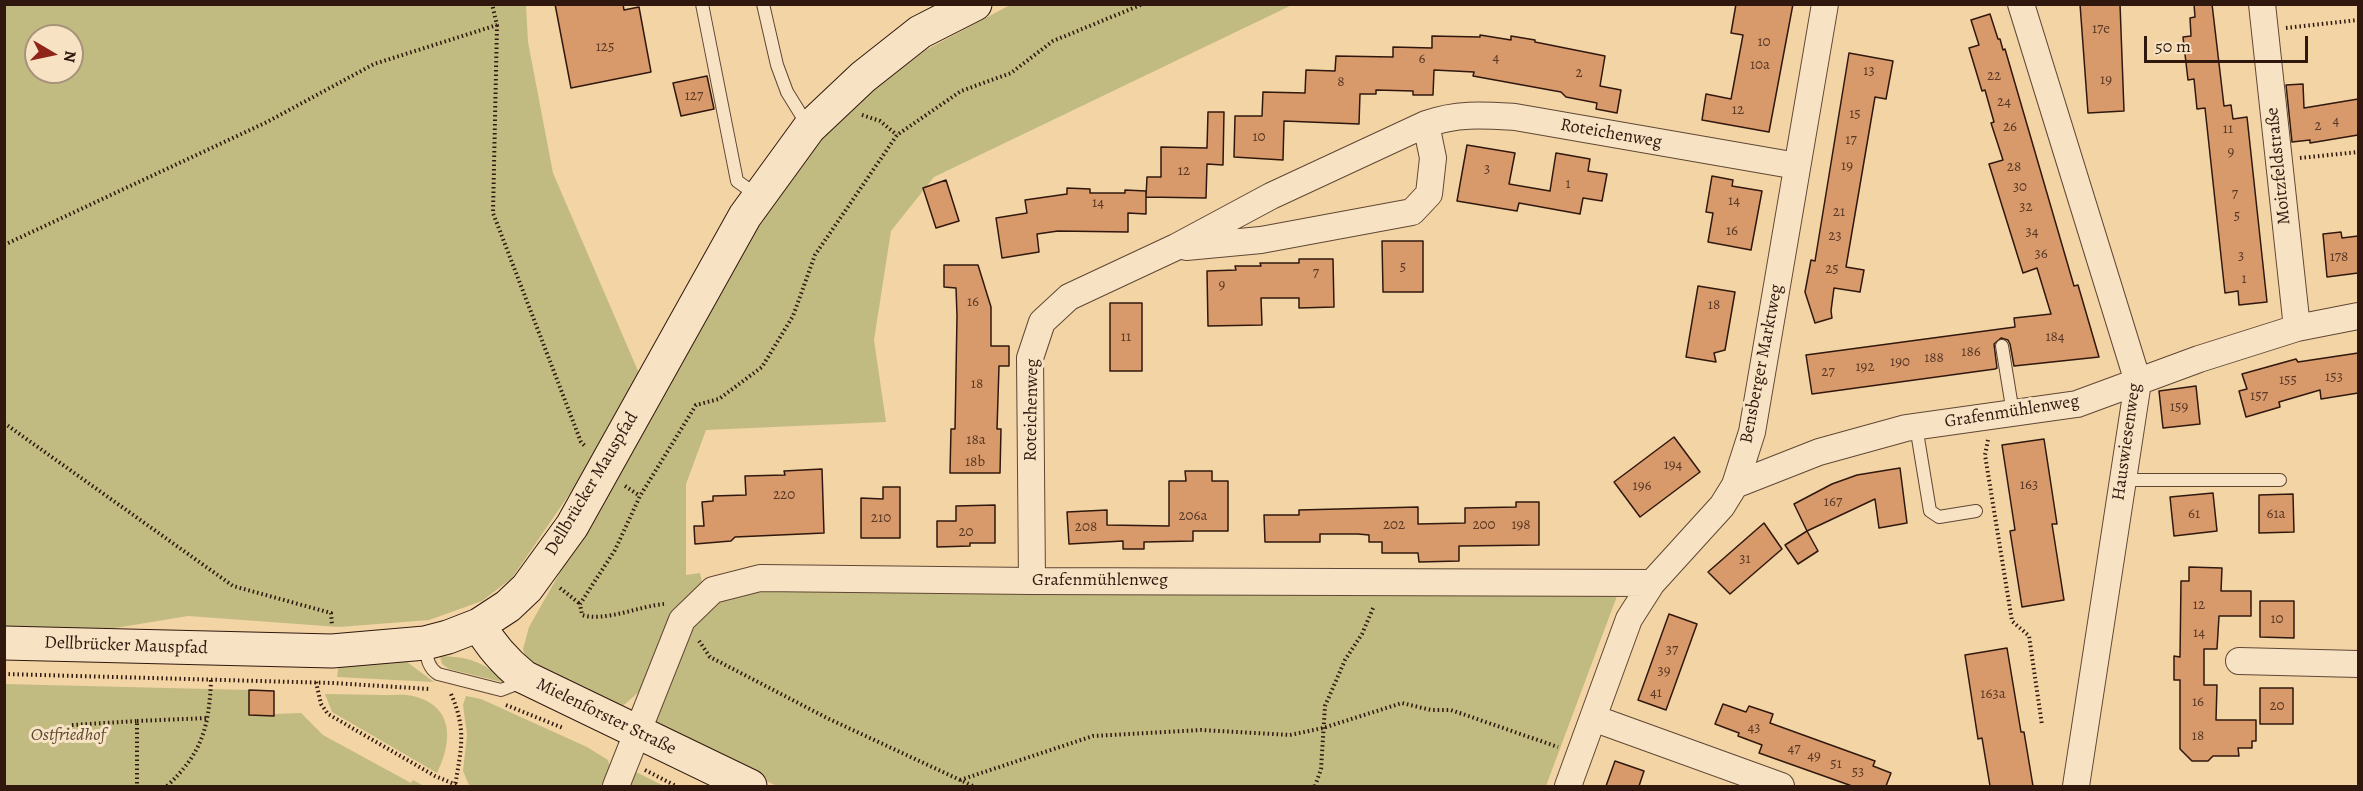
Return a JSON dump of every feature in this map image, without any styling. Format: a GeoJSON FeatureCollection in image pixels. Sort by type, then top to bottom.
{"type":"FeatureCollection","features":[{"type":"Feature","properties":{"kind":"main road","name":"Dellbrücker Mauspfad"},"geometry":{"type":"LineString","coordinates":[[4,643],[332,651],[425,643],[479,625],[508,606],[527,588],[572,525],[745,216],[809,128],[863,77],[920,32],[975,4]]}},
{"type":"Feature","properties":{"kind":"main road","name":"Mielenforster Straße"},"geometry":{"type":"LineString","coordinates":[[479,625],[490,645],[524,677],[632,745],[750,786]]}},
{"type":"Feature","properties":{"kind":"street","name":"Bensberger Marktweg"},"geometry":{"type":"LineString","coordinates":[[1568,786],[1629,619],[1652,583],[1722,506],[1735,485],[1752,432],[1825,4]]}},
{"type":"Feature","properties":{"kind":"street","name":"Hauswiesenweg"},"geometry":{"type":"LineString","coordinates":[[2021,4],[2138,382],[2076,786]]}},
{"type":"Feature","properties":{"kind":"street","name":"Moitzfeldstraße"},"geometry":{"type":"LineString","coordinates":[[2262,4],[2297,328]]}},
{"type":"Feature","properties":{"kind":"street","name":"Roteichenweg"},"geometry":{"type":"LineString","coordinates":[[1032,581],[1030,358],[1042,322],[1069,297],[1176,247],[1270,196],[1447,116],[1471,114],[1515,117],[1797,166]]}},
{"type":"Feature","properties":{"kind":"street","name":"Roteichenweg"},"geometry":{"type":"LineString","coordinates":[[1176,247],[1261,240],[1412,212],[1429,194],[1433,158],[1426,124]]}},
{"type":"Feature","properties":{"kind":"street","name":"Grafenmühlenweg"},"geometry":{"type":"LineString","coordinates":[[1735,485],[1819,453],[1916,426],[2077,404],[2199,359],[2297,328],[2358,316]]}},
{"type":"Feature","properties":{"kind":"street","name":"Grafenmühlenweg"},"geometry":{"type":"LineString","coordinates":[[616,786],[682,620],[713,590],[760,578],[1652,583]]}},
{"type":"Feature","properties":{"kind":"street"},"geometry":{"type":"LineString","coordinates":[[2239,661],[2358,664]]}},
{"type":"Feature","properties":{"kind":"street"},"geometry":{"type":"LineString","coordinates":[[1593,718],[1781,786]]}},
{"type":"Feature","properties":{"kind":"lane"},"geometry":{"type":"LineString","coordinates":[[702,4],[737,181],[759,196]]}},
{"type":"Feature","properties":{"kind":"lane"},"geometry":{"type":"LineString","coordinates":[[763,4],[777,65],[787,92],[809,128]]}},
{"type":"Feature","properties":{"kind":"lane"},"geometry":{"type":"LineString","coordinates":[[2002,346],[2002,414]]}},
{"type":"Feature","properties":{"kind":"lane"},"geometry":{"type":"LineString","coordinates":[[1916,426],[1930,511],[1939,518],[1976,511]]}},
{"type":"Feature","properties":{"kind":"lane"},"geometry":{"type":"LineString","coordinates":[[2122,480],[2280,480]]}},
{"type":"Feature","properties":{"kind":"lane"},"geometry":{"type":"LineString","coordinates":[[425,643],[428,662],[432,670],[438,674],[501,690],[514,685],[524,677]]}},
{"type":"Feature","properties":{"kind":"path"},"geometry":{"type":"LineString","coordinates":[[492,4],[497,25],[493,213],[581,442],[588,450]]}},
{"type":"Feature","properties":{"kind":"path"},"geometry":{"type":"LineString","coordinates":[[973,786],[827,718],[710,657],[694,635],[697,605],[648,605],[593,618],[582,615],[580,604],[615,550],[640,496],[696,405],[719,399],[762,367],[794,316],[815,255],[897,135],[960,91],[1011,73],[1053,41],[1143,4]]}},
{"type":"Feature","properties":{"kind":"path"},"geometry":{"type":"LineString","coordinates":[[2265,31],[2358,20]]}},
{"type":"Feature","properties":{"kind":"path"},"geometry":{"type":"LineString","coordinates":[[4,245],[267,122],[374,64],[497,25]]}},
{"type":"Feature","properties":{"kind":"path"},"geometry":{"type":"LineString","coordinates":[[834,105],[880,121],[897,135]]}},
{"type":"Feature","properties":{"kind":"path"},"geometry":{"type":"LineString","coordinates":[[2278,160],[2358,152]]}},
{"type":"Feature","properties":{"kind":"path"},"geometry":{"type":"LineString","coordinates":[[2002,414],[1985,455],[2012,621],[2029,636],[2042,725]]}},
{"type":"Feature","properties":{"kind":"path"},"geometry":{"type":"LineString","coordinates":[[4,423],[233,586],[331,613]]}},
{"type":"Feature","properties":{"kind":"path"},"geometry":{"type":"LineString","coordinates":[[1315,786],[1321,769],[1325,706],[1345,660],[1362,633],[1376,602],[1376,581]]}},
{"type":"Feature","properties":{"kind":"path"},"geometry":{"type":"LineString","coordinates":[[4,674],[316,682],[432,689]]}},
{"type":"Feature","properties":{"kind":"path"},"geometry":{"type":"LineString","coordinates":[[167,786],[194,757],[203,737],[211,680]]}},
{"type":"Feature","properties":{"kind":"path"},"geometry":{"type":"LineString","coordinates":[[316,682],[321,705],[328,714],[456,786],[463,742],[462,727],[458,710],[449,690],[458,691]]}},
{"type":"Feature","properties":{"kind":"path"},"geometry":{"type":"LineString","coordinates":[[502,703],[567,730]]}},
{"type":"Feature","properties":{"kind":"path"},"geometry":{"type":"LineString","coordinates":[[960,780],[1093,736],[1201,730],[1290,735],[1323,728],[1402,703],[1431,710],[1451,710],[1580,755]]}},
{"type":"Feature","properties":{"kind":"path"},"geometry":{"type":"LineString","coordinates":[[72,725],[207,718]]}},
{"type":"Feature","properties":{"kind":"path"},"geometry":{"type":"LineString","coordinates":[[136,786],[137,721]]}},
{"type":"Feature","properties":{"kind":"path"},"geometry":{"type":"LineString","coordinates":[[632,745],[676,786]]}},
{"type":"Feature","properties":{"kind":"green space"},"geometry":{"type":"Polygon","coordinates":[[[4,5],[526,5],[528,42],[553,173],[644,385],[512,578],[482,601],[429,620],[339,627],[188,616],[109,629],[5,630],[4,5]]]}},
{"type":"Feature","properties":{"kind":"green space"},"geometry":{"type":"Polygon","coordinates":[[[1010,5],[1292,5],[934,177],[891,231],[874,340],[886,422],[706,430],[686,484],[686,575],[700,573],[704,592],[641,690],[624,705],[614,709],[528,668],[523,649],[529,627],[745,246],[806,154],[844,113],[926,50],[1010,5]]]}},
{"type":"Feature","properties":{"kind":"green space"},"geometry":{"type":"Polygon","coordinates":[[[762,591],[1617,596],[1546,786],[777,786],[655,729],[651,723],[666,673],[701,616],[733,595],[762,591]]]}},
{"type":"Feature","properties":{"kind":"green space"},"geometry":{"type":"Polygon","coordinates":[[[440,656],[459,657],[480,664],[503,678],[502,682],[449,669],[442,664],[440,656]]]}},
{"type":"Feature","properties":{"kind":"green space"},"geometry":{"type":"Polygon","coordinates":[[[403,659],[434,682],[337,677],[339,664],[403,659]]]}},
{"type":"Feature","properties":{"kind":"green space","name":"Ostfriedhof"},"geometry":{"type":"Polygon","coordinates":[[[5,684],[249,690],[249,715],[301,713],[323,735],[411,783],[413,780],[424,786],[5,786],[5,684]]]}},
{"type":"Feature","properties":{"kind":"green space"},"geometry":{"type":"Polygon","coordinates":[[[325,694],[410,695],[436,708],[443,716],[447,737],[446,749],[437,773],[332,712],[325,694]]]}},
{"type":"Feature","properties":{"kind":"green space"},"geometry":{"type":"Polygon","coordinates":[[[466,696],[481,699],[587,747],[608,760],[611,771],[609,786],[469,785],[463,771],[467,735],[463,705],[466,696]]]}},
{"type":"Feature","properties":{"kind":"green space"},"geometry":{"type":"Polygon","coordinates":[[[628,768],[664,786],[627,786],[628,768]]]}},
{"type":"Feature","properties":{"kind":"building"},"geometry":{"type":"Polygon","coordinates":[[[555,4],[623,4],[624,10],[639,7],[651,72],[571,88],[555,4]]]}},
{"type":"Feature","properties":{"kind":"building"},"geometry":{"type":"Polygon","coordinates":[[[1736,4],[1793,4],[1769,132],[1702,120],[1706,94],[1731,99],[1743,35],[1731,33],[1736,4]]]}},
{"type":"Feature","properties":{"kind":"building"},"geometry":{"type":"Polygon","coordinates":[[[2080,4],[2120,4],[2124,111],[2088,113],[2080,4]]]}},
{"type":"Feature","properties":{"kind":"building"},"geometry":{"type":"Polygon","coordinates":[[[2194,4],[2212,4],[2224,106],[2231,105],[2233,119],[2247,117],[2267,302],[2239,305],[2238,291],[2225,293],[2205,108],[2197,109],[2194,79],[2188,80],[2183,37],[2191,36],[2190,18],[2195,17],[2194,4]]]}},
{"type":"Feature","properties":{"kind":"building"},"geometry":{"type":"Polygon","coordinates":[[[1990,14],[1998,39],[2000,39],[2003,50],[2005,49],[2074,286],[2078,285],[2099,357],[2014,366],[2010,344],[2008,340],[2001,338],[1994,344],[1997,368],[1995,369],[1812,394],[1806,355],[2015,327],[2014,318],[2051,314],[2037,268],[2023,273],[1989,164],[2003,160],[1991,123],[1994,122],[1985,90],[1982,91],[1969,48],[1979,45],[1971,20],[1990,14]]]}},
{"type":"Feature","properties":{"kind":"building"},"geometry":{"type":"Polygon","coordinates":[[[1480,35],[1511,40],[1511,36],[1535,40],[1535,42],[1605,56],[1600,86],[1621,90],[1617,113],[1596,109],[1597,103],[1566,97],[1561,92],[1473,76],[1474,72],[1434,70],[1433,95],[1413,95],[1413,91],[1376,90],[1376,94],[1360,94],[1359,124],[1284,121],[1283,160],[1234,157],[1235,116],[1262,116],[1263,92],[1305,93],[1306,70],[1335,71],[1336,56],[1393,57],[1393,47],[1432,48],[1432,36],[1480,37],[1480,35]]]}},
{"type":"Feature","properties":{"kind":"building"},"geometry":{"type":"Polygon","coordinates":[[[1849,53],[1893,61],[1886,99],[1875,97],[1846,267],[1864,270],[1860,292],[1834,288],[1832,318],[1815,323],[1805,292],[1811,260],[1815,261],[1849,53]]]}},
{"type":"Feature","properties":{"kind":"building"},"geometry":{"type":"Polygon","coordinates":[[[707,76],[714,109],[681,116],[673,83],[707,76]]]}},
{"type":"Feature","properties":{"kind":"building"},"geometry":{"type":"Polygon","coordinates":[[[2303,84],[2304,108],[2358,99],[2358,135],[2310,143],[2310,140],[2292,142],[2286,85],[2303,84]]]}},
{"type":"Feature","properties":{"kind":"building"},"geometry":{"type":"Polygon","coordinates":[[[1208,112],[1224,112],[1223,165],[1207,164],[1206,198],[1146,197],[1147,177],[1161,177],[1161,147],[1207,148],[1208,112]]]}},
{"type":"Feature","properties":{"kind":"building"},"geometry":{"type":"Polygon","coordinates":[[[1467,145],[1515,153],[1509,184],[1550,191],[1556,153],[1590,159],[1588,171],[1607,174],[1602,201],[1583,198],[1580,214],[1519,203],[1517,211],[1457,201],[1467,145]]]}},
{"type":"Feature","properties":{"kind":"building"},"geometry":{"type":"Polygon","coordinates":[[[1712,176],[1733,180],[1732,186],[1762,191],[1751,250],[1708,242],[1713,213],[1706,212],[1712,176]]]}},
{"type":"Feature","properties":{"kind":"building"},"geometry":{"type":"Polygon","coordinates":[[[946,180],[959,221],[936,228],[923,188],[946,180]]]}},
{"type":"Feature","properties":{"kind":"building"},"geometry":{"type":"Polygon","coordinates":[[[1067,188],[1090,189],[1090,193],[1146,191],[1146,214],[1128,213],[1128,232],[1058,231],[1037,234],[1039,252],[1002,258],[996,218],[1027,213],[1025,200],[1067,194],[1067,188]]]}},
{"type":"Feature","properties":{"kind":"building"},"geometry":{"type":"Polygon","coordinates":[[[2341,232],[2342,238],[2358,236],[2358,273],[2327,277],[2323,234],[2341,232]]]}},
{"type":"Feature","properties":{"kind":"building"},"geometry":{"type":"Polygon","coordinates":[[[1382,241],[1423,241],[1423,292],[1383,292],[1382,241]]]}},
{"type":"Feature","properties":{"kind":"building"},"geometry":{"type":"Polygon","coordinates":[[[1299,259],[1333,259],[1334,307],[1299,308],[1299,298],[1261,298],[1262,325],[1208,326],[1207,271],[1236,270],[1235,266],[1261,266],[1260,263],[1299,263],[1299,259]]]}},
{"type":"Feature","properties":{"kind":"building"},"geometry":{"type":"Polygon","coordinates":[[[944,265],[978,265],[991,307],[991,346],[1009,346],[1009,366],[999,366],[997,429],[1001,429],[1000,473],[950,473],[951,429],[955,429],[957,316],[956,288],[944,287],[944,265]]]}},
{"type":"Feature","properties":{"kind":"building"},"geometry":{"type":"Polygon","coordinates":[[[1698,286],[1735,292],[1725,350],[1714,353],[1716,362],[1686,357],[1698,286]]]}},
{"type":"Feature","properties":{"kind":"building"},"geometry":{"type":"Polygon","coordinates":[[[1110,303],[1142,303],[1142,371],[1110,371],[1110,303]]]}},
{"type":"Feature","properties":{"kind":"building"},"geometry":{"type":"Polygon","coordinates":[[[2358,353],[2358,393],[2321,399],[2320,390],[2279,402],[2280,407],[2246,417],[2239,391],[2247,389],[2242,374],[2296,359],[2298,362],[2358,353]]]}},
{"type":"Feature","properties":{"kind":"building"},"geometry":{"type":"Polygon","coordinates":[[[2196,386],[2200,424],[2163,428],[2159,391],[2196,386]]]}},
{"type":"Feature","properties":{"kind":"building"},"geometry":{"type":"Polygon","coordinates":[[[1674,437],[1700,472],[1640,517],[1614,482],[1674,437]]]}},
{"type":"Feature","properties":{"kind":"building"},"geometry":{"type":"Polygon","coordinates":[[[2044,439],[2057,524],[2052,524],[2064,600],[2022,607],[2010,531],[2015,530],[2002,445],[2044,439]]]}},
{"type":"Feature","properties":{"kind":"building"},"geometry":{"type":"Polygon","coordinates":[[[1900,468],[1907,523],[1879,528],[1875,499],[1807,531],[1794,504],[1832,484],[1857,475],[1900,468]]]}},
{"type":"Feature","properties":{"kind":"building"},"geometry":{"type":"Polygon","coordinates":[[[822,469],[824,533],[735,537],[731,541],[695,544],[694,526],[704,526],[702,502],[713,501],[713,496],[746,495],[745,476],[785,475],[784,471],[822,469]]]}},
{"type":"Feature","properties":{"kind":"building"},"geometry":{"type":"Polygon","coordinates":[[[1185,471],[1212,471],[1212,481],[1228,481],[1228,531],[1193,531],[1193,541],[1144,542],[1144,549],[1123,549],[1123,541],[1069,544],[1067,512],[1107,510],[1107,525],[1169,526],[1169,481],[1186,481],[1185,471]]]}},
{"type":"Feature","properties":{"kind":"building"},"geometry":{"type":"Polygon","coordinates":[[[883,487],[900,487],[900,538],[861,538],[861,498],[883,499],[883,487]]]}},
{"type":"Feature","properties":{"kind":"building"},"geometry":{"type":"Polygon","coordinates":[[[2213,493],[2217,531],[2174,536],[2170,497],[2213,493]]]}},
{"type":"Feature","properties":{"kind":"building"},"geometry":{"type":"Polygon","coordinates":[[[2293,494],[2294,532],[2259,533],[2259,495],[2293,494]]]}},
{"type":"Feature","properties":{"kind":"building"},"geometry":{"type":"Polygon","coordinates":[[[1516,502],[1539,502],[1539,545],[1459,546],[1459,561],[1419,562],[1418,553],[1382,553],[1382,542],[1369,542],[1369,535],[1320,534],[1320,542],[1265,542],[1264,515],[1299,515],[1299,510],[1418,507],[1418,524],[1465,523],[1465,508],[1516,507],[1516,502]]]}},
{"type":"Feature","properties":{"kind":"building"},"geometry":{"type":"Polygon","coordinates":[[[995,505],[995,543],[937,547],[937,521],[956,521],[956,506],[995,505]]]}},
{"type":"Feature","properties":{"kind":"building"},"geometry":{"type":"Polygon","coordinates":[[[1764,523],[1782,549],[1730,594],[1708,572],[1764,523]]]}},
{"type":"Feature","properties":{"kind":"building"},"geometry":{"type":"Polygon","coordinates":[[[1807,531],[1818,551],[1798,564],[1785,545],[1807,531]]]}},
{"type":"Feature","properties":{"kind":"building"},"geometry":{"type":"Polygon","coordinates":[[[2189,567],[2222,568],[2221,591],[2251,591],[2251,616],[2219,616],[2217,649],[2204,649],[2204,685],[2217,685],[2216,720],[2256,720],[2256,741],[2252,741],[2252,748],[2238,748],[2239,756],[2213,756],[2208,761],[2192,761],[2180,749],[2180,680],[2174,680],[2174,656],[2180,657],[2181,581],[2189,581],[2189,567]]]}},
{"type":"Feature","properties":{"kind":"building"},"geometry":{"type":"Polygon","coordinates":[[[2260,601],[2294,601],[2294,638],[2260,637],[2260,601]]]}},
{"type":"Feature","properties":{"kind":"building"},"geometry":{"type":"Polygon","coordinates":[[[1669,614],[1697,624],[1666,710],[1638,700],[1669,614]]]}},
{"type":"Feature","properties":{"kind":"building"},"geometry":{"type":"Polygon","coordinates":[[[2007,648],[2033,786],[1990,786],[1982,738],[1978,739],[1965,655],[2007,648]]]}},
{"type":"Feature","properties":{"kind":"building"},"geometry":{"type":"Polygon","coordinates":[[[2260,688],[2293,688],[2293,724],[2260,724],[2260,688]]]}},
{"type":"Feature","properties":{"kind":"building"},"geometry":{"type":"Polygon","coordinates":[[[249,690],[274,691],[274,716],[249,715],[249,690]]]}},
{"type":"Feature","properties":{"kind":"building"},"geometry":{"type":"Polygon","coordinates":[[[1723,704],[1746,712],[1749,706],[1773,714],[1770,723],[1875,761],[1873,766],[1891,773],[1886,786],[1852,786],[1759,753],[1762,745],[1715,724],[1723,704]]]}},
{"type":"Feature","properties":{"kind":"building"},"geometry":{"type":"Polygon","coordinates":[[[1615,761],[1644,771],[1639,786],[1606,786],[1615,761]]]}}]}
